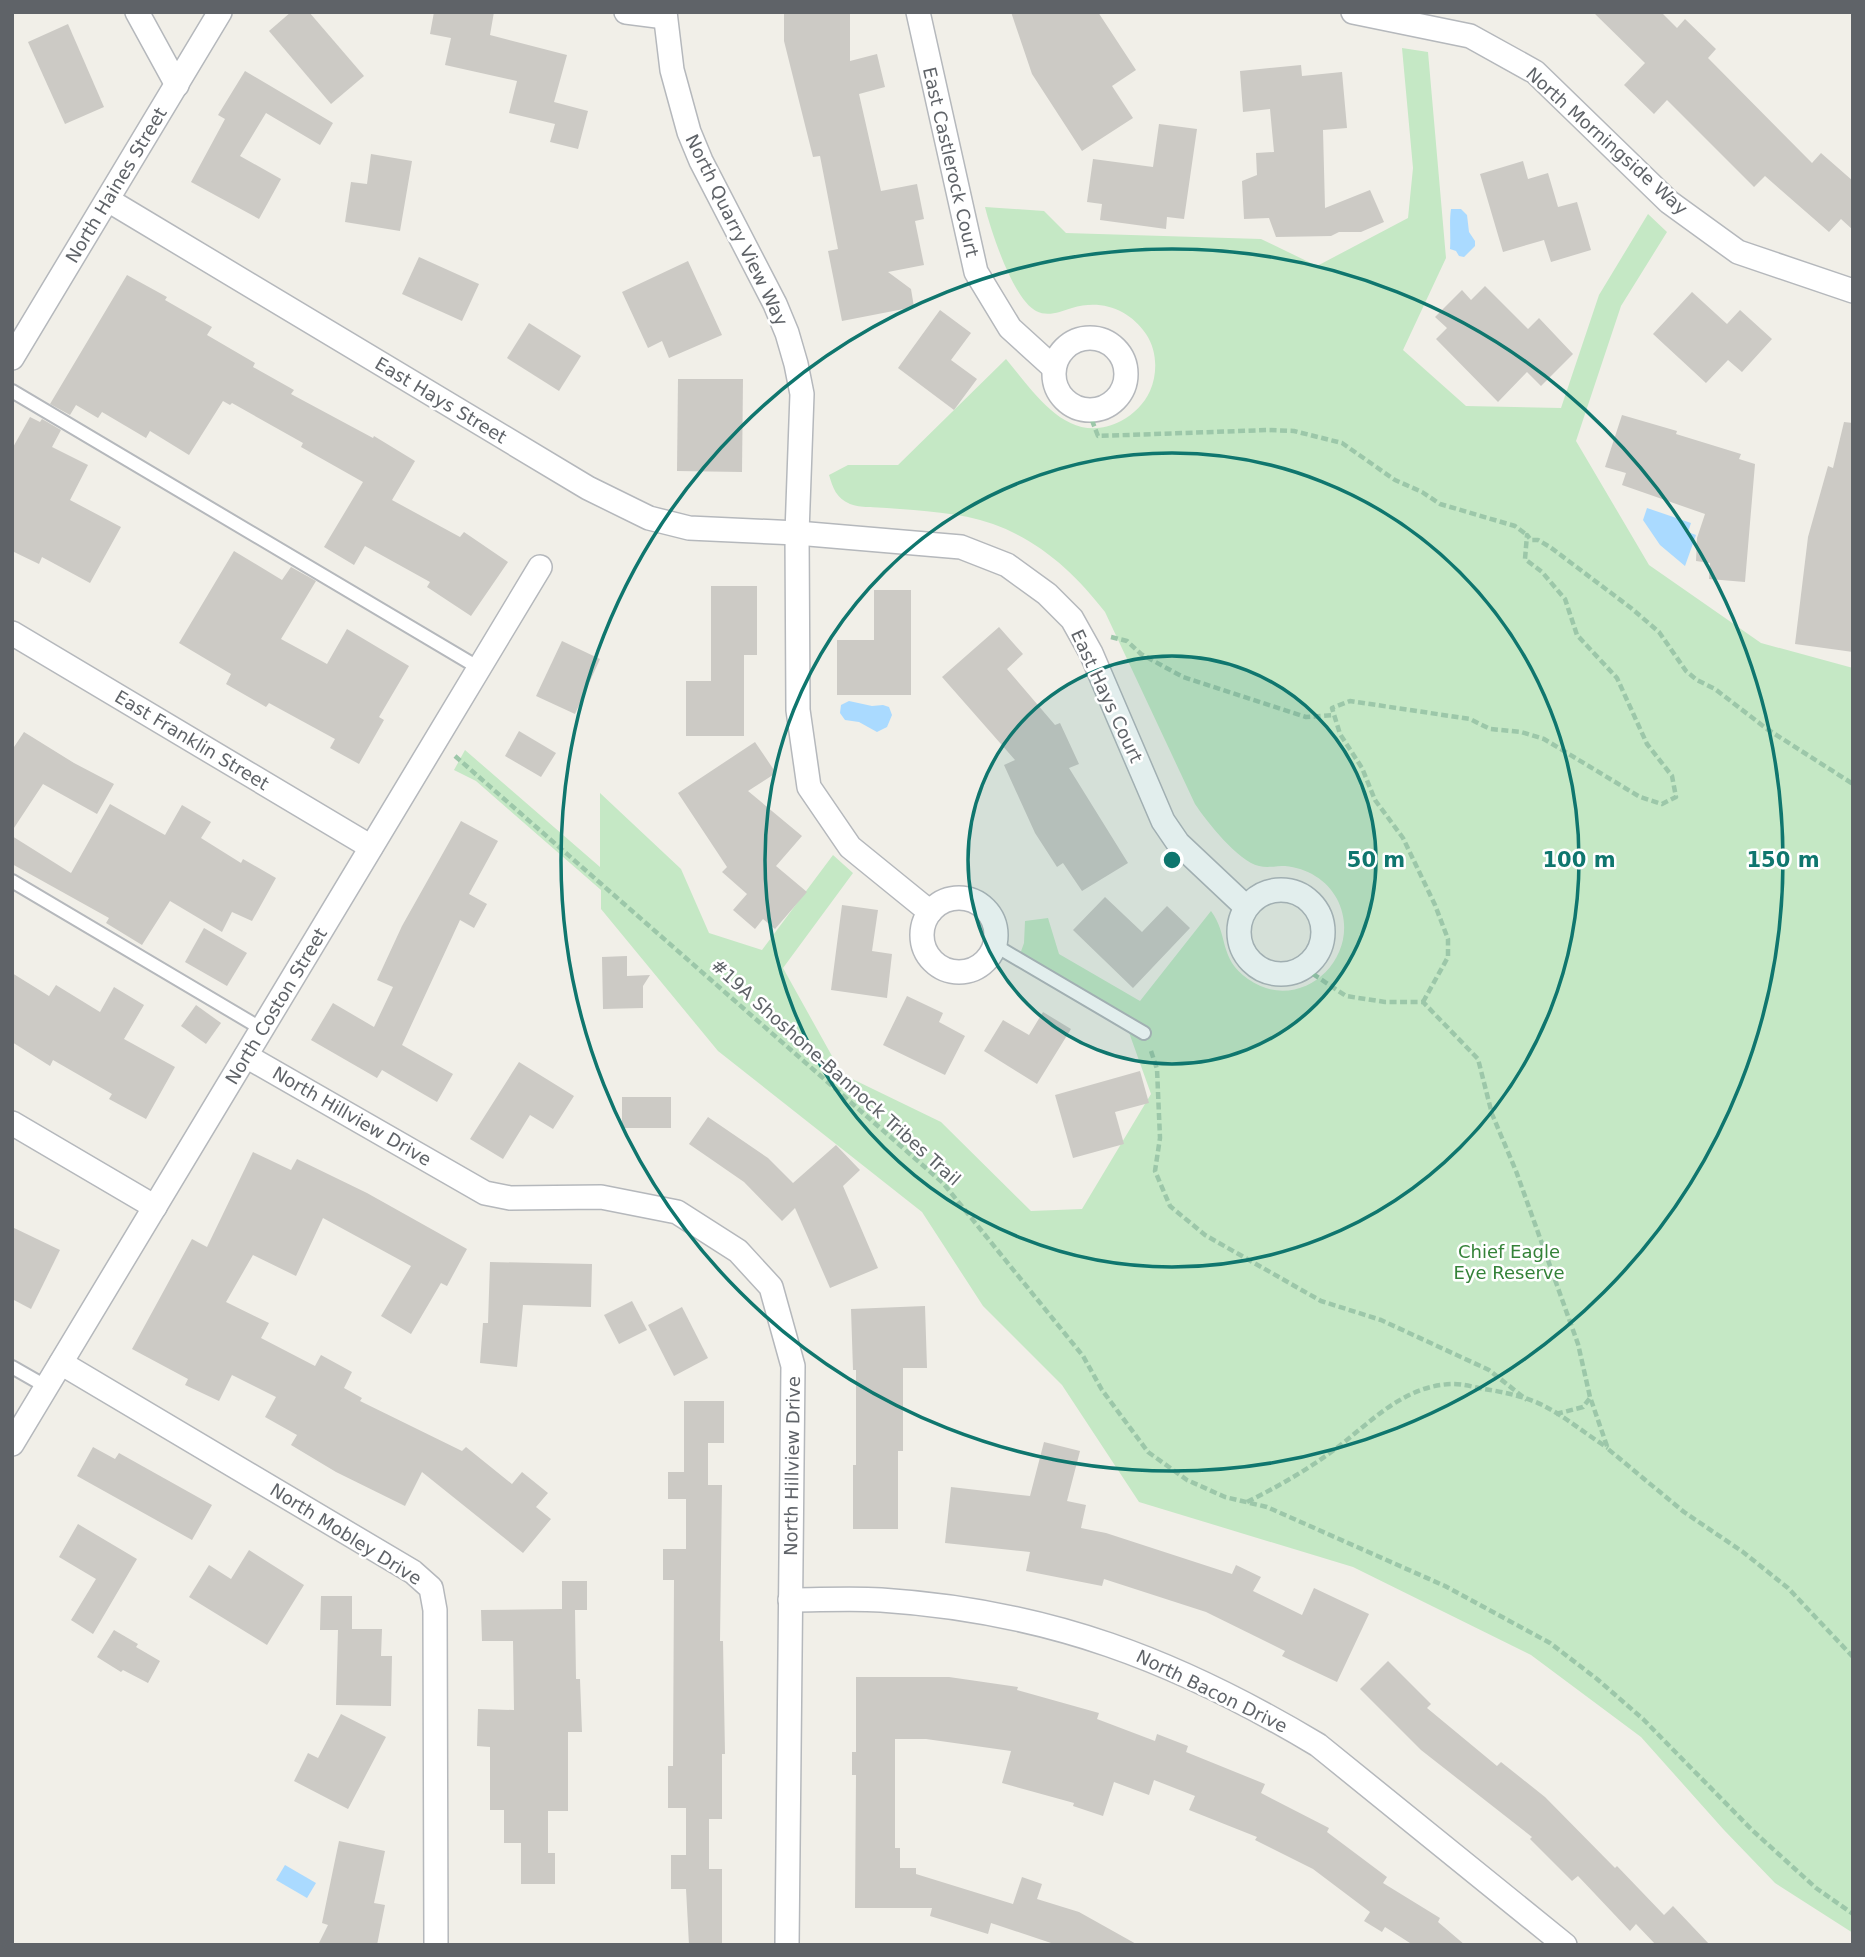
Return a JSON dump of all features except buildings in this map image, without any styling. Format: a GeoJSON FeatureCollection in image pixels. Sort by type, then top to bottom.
{"type":"FeatureCollection","features":[{"type":"Feature","properties":{"kind":"street"},"geometry":{"type":"LineString","coordinates":[[137,12],[177,85]]}},
{"type":"Feature","properties":{"kind":"street","name":"North Haines Street"},"geometry":{"type":"LineString","coordinates":[[12,358],[220,12]]}},
{"type":"Feature","properties":{"kind":"street"},"geometry":{"type":"LineString","coordinates":[[626,12],[665,15]]}},
{"type":"Feature","properties":{"kind":"street","name":"East Castlerock Court"},"geometry":{"type":"LineString","coordinates":[[918,12],[976,272],[1010,328],[1054,368],[1055,383],[1060,396],[1071,405],[1088,410]]}},
{"type":"Feature","properties":{"kind":"street","name":"North Morningside Way"},"geometry":{"type":"LineString","coordinates":[[1353,12],[1470,36],[1535,72],[1669,202],[1738,252],[1853,291]]}},
{"type":"Feature","properties":{"kind":"street","name":"North Quarry View Way"},"geometry":{"type":"LineString","coordinates":[[665,15],[672,70],[689,132],[788,333],[802,394],[797,533],[798,710],[809,787],[850,848],[930,912]]}},
{"type":"Feature","properties":{"kind":"street","name":"East Hays Street"},"geometry":{"type":"LineString","coordinates":[[108,200],[615,503],[649,518],[688,528],[797,533]]}},
{"type":"Feature","properties":{"kind":"street"},"geometry":{"type":"LineString","coordinates":[[1054,368],[1059,355],[1069,344],[1082,338],[1096,338],[1110,343],[1120,353],[1126,366],[1127,380],[1122,393],[1112,404],[1099,410],[1088,410]]}},
{"type":"Feature","properties":{"kind":"street","name":"East Hays Court"},"geometry":{"type":"LineString","coordinates":[[797,533],[961,547],[1007,565],[1047,594],[1072,619],[1091,653],[1163,821],[1178,843],[1246,907]]}},
{"type":"Feature","properties":{"kind":"street","name":"North Coston Street"},"geometry":{"type":"LineString","coordinates":[[12,1444],[540,567]]}},
{"type":"Feature","properties":{"kind":"street","name":"East Franklin Street"},"geometry":{"type":"LineString","coordinates":[[12,633],[371,847]]}},
{"type":"Feature","properties":{"kind":"street"},"geometry":{"type":"LineString","coordinates":[[1274,890],[1290,890],[1306,897],[1317,909],[1323,925],[1323,942],[1316,957],[1304,968],[1288,974],[1271,974],[1256,967],[1244,955],[1238,939],[1239,923],[1246,907],[1258,895],[1274,890]]}},
{"type":"Feature","properties":{"kind":"street"},"geometry":{"type":"LineString","coordinates":[[955,898],[970,899],[983,905],[992,917],[997,931],[996,946],[989,959],[977,968],[964,973],[949,971],[936,965],[926,953],[922,939],[923,924],[930,912],[941,902],[955,898]]}},
{"type":"Feature","properties":{"kind":"street","name":"North Hillview Drive"},"geometry":{"type":"LineString","coordinates":[[246,1056],[485,1192],[510,1198],[601,1197],[677,1212],[738,1251],[771,1287],[793,1366],[787,1945]]}},
{"type":"Feature","properties":{"kind":"street"},"geometry":{"type":"LineString","coordinates":[[12,1123],[155,1208]]}},
{"type":"Feature","properties":{"kind":"street","name":"North Mobley Drive"},"geometry":{"type":"LineString","coordinates":[[61,1363],[414,1572],[430,1588],[435,1610],[436,1945]]}},
{"type":"Feature","properties":{"kind":"street","name":"North Bacon Drive"},"geometry":{"type":"LineString","coordinates":[[790,1600],[879,1600],[985,1612],[1081,1634],[1174,1669],[1278,1721],[1318,1745],[1565,1945]]}},
{"type":"Feature","properties":{"kind":"lane"},"geometry":{"type":"LineString","coordinates":[[12,391],[479,668]]}},
{"type":"Feature","properties":{"kind":"lane"},"geometry":{"type":"LineString","coordinates":[[12,881],[262,1029]]}},
{"type":"Feature","properties":{"kind":"lane"},"geometry":{"type":"LineString","coordinates":[[996,946],[1144,1033]]}},
{"type":"Feature","properties":{"kind":"lane"},"geometry":{"type":"LineString","coordinates":[[12,1367],[47,1387]]}},
{"type":"Feature","properties":{"kind":"path"},"geometry":{"type":"LineString","coordinates":[[1088,410],[1098,436],[1268,430],[1294,431],[1342,443],[1395,480],[1422,492],[1440,504],[1515,526],[1531,540],[1538,540],[1550,547],[1660,632],[1686,671],[1697,680],[1715,689],[1767,729],[1853,784]]}},
{"type":"Feature","properties":{"kind":"path"},"geometry":{"type":"LineString","coordinates":[[1423,1002],[1448,957],[1448,939],[1403,838],[1375,800],[1362,768],[1340,734],[1332,708],[1350,701],[1470,719],[1490,729],[1521,732],[1545,739],[1640,797],[1662,804],[1676,797],[1672,776],[1647,744],[1617,678],[1577,635],[1564,599],[1542,572],[1525,559],[1527,536]]}},
{"type":"Feature","properties":{"kind":"path"},"geometry":{"type":"LineString","coordinates":[[1083,638],[1104,635],[1127,641],[1141,654],[1183,677],[1306,717],[1334,715]]}},
{"type":"Feature","properties":{"kind":"path","name":"#19A Shoshone-Bannock Tribes Trail"},"geometry":{"type":"LineString","coordinates":[[436,739],[943,1183],[1083,1356],[1102,1390],[1147,1452],[1187,1480],[1225,1497],[1266,1507],[1445,1586],[1550,1643],[1643,1719],[1752,1830],[1816,1888],[1853,1914]]}},
{"type":"Feature","properties":{"kind":"path"},"geometry":{"type":"LineString","coordinates":[[1304,968],[1346,996],[1385,1002],[1423,1002],[1478,1059],[1492,1114],[1516,1171],[1578,1343],[1591,1397],[1608,1449]]}},
{"type":"Feature","properties":{"kind":"path"},"geometry":{"type":"LineString","coordinates":[[1144,1033],[1157,1069],[1160,1138],[1155,1171],[1170,1206],[1205,1235],[1321,1301],[1381,1320],[1489,1370],[1527,1400]]}},
{"type":"Feature","properties":{"kind":"path"},"geometry":{"type":"LineString","coordinates":[[1246,1502],[1287,1482],[1339,1446],[1371,1418],[1410,1395],[1432,1387],[1454,1384],[1497,1391],[1545,1406],[1608,1449],[1685,1512],[1743,1552],[1788,1588],[1853,1657]]}},
{"type":"Feature","properties":{"kind":"path"},"geometry":{"type":"LineString","coordinates":[[1556,1414],[1583,1407],[1591,1397]]}},
{"type":"Feature","properties":{"kind":"green space","name":"Chief Eagle Eye Reserve"},"geometry":{"type":"Polygon","coordinates":[[[1402,48],[1428,52],[1446,258],[1403,350],[1466,406],[1561,408],[1599,295],[1648,214],[1667,232],[1621,306],[1576,441],[1649,565],[1761,643],[1853,668],[1853,1933],[1775,1883],[1641,1737],[1531,1655],[1353,1567],[1139,1502],[1062,1385],[983,1306],[922,1212],[718,1051],[601,909],[601,890],[476,781],[454,770],[465,750],[600,867],[600,793],[681,869],[709,933],[762,950],[833,855],[853,873],[783,968],[842,1074],[941,1122],[1031,1211],[1082,1209],[1151,1094],[1126,1024],[1019,957],[1024,943],[1025,921],[1048,918],[1059,954],[1140,1001],[1211,911],[1217,920],[1232,963],[1248,979],[1268,989],[1288,990],[1307,985],[1323,974],[1336,959],[1343,940],[1344,920],[1337,899],[1328,886],[1308,872],[1293,867],[1262,867],[1251,863],[1215,830],[1195,804],[1105,612],[1081,584],[1055,560],[1026,539],[980,520],[850,504],[838,496],[829,475],[848,465],[898,465],[1006,359],[1054,413],[1085,427],[1102,427],[1121,421],[1148,396],[1153,384],[1155,362],[1150,340],[1139,325],[1123,312],[1104,306],[1083,306],[1049,314],[1036,311],[1027,304],[1011,279],[985,207],[1044,211],[1066,233],[1261,239],[1317,266],[1408,218],[1413,168],[1402,48]]]}},
{"type":"Feature","properties":{"kind":"water"},"geometry":{"type":"Polygon","coordinates":[[[1451,209],[1461,209],[1467,215],[1469,232],[1475,241],[1475,246],[1464,257],[1450,249],[1451,209]]]}},
{"type":"Feature","properties":{"kind":"water"},"geometry":{"type":"Polygon","coordinates":[[[1647,508],[1691,523],[1688,532],[1696,535],[1685,566],[1660,545],[1643,520],[1647,508]]]}},
{"type":"Feature","properties":{"kind":"water"},"geometry":{"type":"Polygon","coordinates":[[[849,701],[889,707],[892,715],[887,727],[877,732],[859,722],[845,720],[840,713],[841,705],[849,701]]]}},
{"type":"Feature","properties":{"kind":"water"},"geometry":{"type":"Polygon","coordinates":[[[285,1865],[316,1883],[307,1898],[276,1880],[285,1865]]]}}]}
